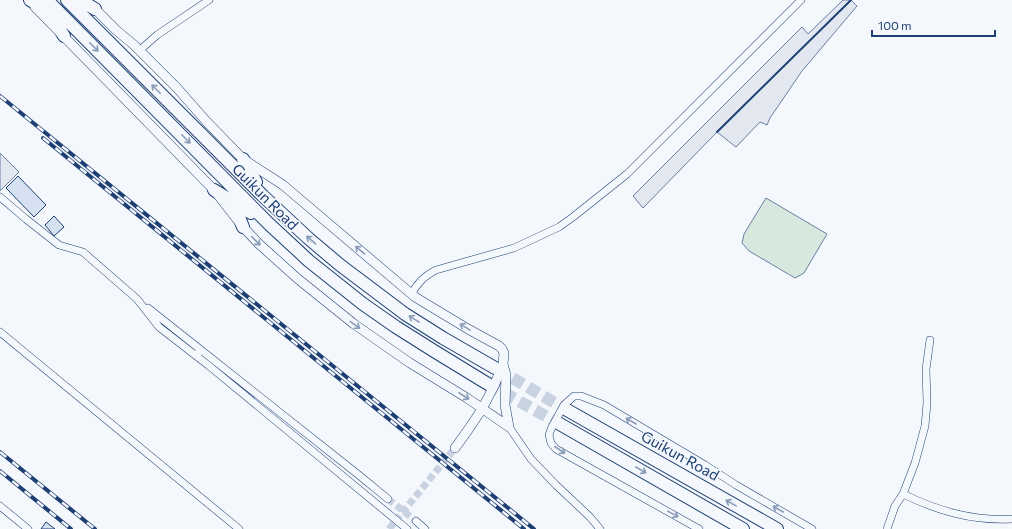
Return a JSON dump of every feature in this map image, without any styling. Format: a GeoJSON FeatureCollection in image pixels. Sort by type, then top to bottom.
{"type":"FeatureCollection","features":[{"type":"Feature","properties":{"kind":"highway"},"geometry":{"type":"LineString","coordinates":[[29,0],[51,7]]}},
{"type":"Feature","properties":{"kind":"highway"},"geometry":{"type":"LineString","coordinates":[[42,0],[51,7],[64,36]]}},
{"type":"Feature","properties":{"kind":"highway","name":"Guikun Road"},"geometry":{"type":"LineString","coordinates":[[67,0],[263,196],[308,238],[340,265],[404,314],[443,338],[499,366]]}},
{"type":"Feature","properties":{"kind":"highway"},"geometry":{"type":"LineString","coordinates":[[74,0],[85,18]]}},
{"type":"Feature","properties":{"kind":"highway"},"geometry":{"type":"LineString","coordinates":[[80,0],[96,9]]}},
{"type":"Feature","properties":{"kind":"highway","name":"Guikun Road"},"geometry":{"type":"LineString","coordinates":[[51,7],[74,28],[269,224],[309,261],[363,304],[396,327],[488,384]]}},
{"type":"Feature","properties":{"kind":"highway"},"geometry":{"type":"LineString","coordinates":[[243,159],[263,196]]}},
{"type":"Feature","properties":{"kind":"highway"},"geometry":{"type":"LineString","coordinates":[[220,174],[243,227]]}},
{"type":"Feature","properties":{"kind":"highway"},"geometry":{"type":"LineString","coordinates":[[214,190],[269,224]]}},
{"type":"Feature","properties":{"kind":"highway","name":"Guikun Road"},"geometry":{"type":"LineString","coordinates":[[567,410],[777,529]]}},
{"type":"Feature","properties":{"kind":"highway","name":"Guikun Road"},"geometry":{"type":"LineString","coordinates":[[558,423],[744,529]]}},
{"type":"Feature","properties":{"kind":"street"},"geometry":{"type":"LineString","coordinates":[[86,0],[116,30],[140,50],[243,159],[283,185],[412,294],[502,349],[504,353],[482,409],[455,448]]}},
{"type":"Feature","properties":{"kind":"street"},"geometry":{"type":"LineString","coordinates":[[140,50],[157,35],[210,0]]}},
{"type":"Feature","properties":{"kind":"street"},"geometry":{"type":"LineString","coordinates":[[412,294],[419,281],[436,270],[514,248],[559,227],[573,217],[627,174],[801,0]]}},
{"type":"Feature","properties":{"kind":"street"},"geometry":{"type":"LineString","coordinates":[[64,36],[214,190],[243,227],[259,244],[298,279],[354,324],[410,363],[467,398],[509,427],[531,459],[556,486],[590,517],[600,529]]}},
{"type":"Feature","properties":{"kind":"street"},"geometry":{"type":"LineString","coordinates":[[0,197],[59,245],[83,252],[138,300],[388,499]]}},
{"type":"Feature","properties":{"kind":"street"},"geometry":{"type":"LineString","coordinates":[[138,300],[159,327],[407,529]]}},
{"type":"Feature","properties":{"kind":"street"},"geometry":{"type":"LineString","coordinates":[[0,332],[238,529]]}},
{"type":"Feature","properties":{"kind":"street"},"geometry":{"type":"LineString","coordinates":[[887,529],[895,506],[902,494],[915,463],[925,426],[927,403],[926,369],[930,340]]}},
{"type":"Feature","properties":{"kind":"street"},"geometry":{"type":"LineString","coordinates":[[196,356],[201,350]]}},
{"type":"Feature","properties":{"kind":"street"},"geometry":{"type":"LineString","coordinates":[[499,366],[506,376],[505,405],[509,427]]}},
{"type":"Feature","properties":{"kind":"street"},"geometry":{"type":"LineString","coordinates":[[699,529],[556,449],[551,443],[549,435],[564,404],[574,396],[581,396],[604,405],[812,529]]}},
{"type":"Feature","properties":{"kind":"street"},"geometry":{"type":"LineString","coordinates":[[902,494],[922,503],[962,516],[986,520],[1012,519]]}},
{"type":"Feature","properties":{"kind":"street"},"geometry":{"type":"LineString","coordinates":[[0,506],[28,529]]}},
{"type":"Feature","properties":{"kind":"street"},"geometry":{"type":"LineString","coordinates":[[416,521],[425,529]]}},
{"type":"Feature","properties":{"kind":"shaded area"},"geometry":{"type":"Polygon","coordinates":[[[843,0],[851,0],[857,6],[802,71],[770,118],[767,125],[760,122],[736,147],[717,132],[643,208],[633,196],[802,27],[808,34],[843,0]]]}},
{"type":"Feature","properties":{"kind":"shaded area"},"geometry":{"type":"Polygon","coordinates":[[[0,153],[19,172],[0,191],[0,153]]]}},
{"type":"Feature","properties":{"kind":"shaded area"},"geometry":{"type":"Polygon","coordinates":[[[766,198],[827,234],[804,273],[795,278],[749,251],[742,243],[744,234],[766,198]]]}},
{"type":"Feature","properties":{"kind":"building"},"geometry":{"type":"Polygon","coordinates":[[[18,176],[46,205],[34,217],[6,188],[18,176]]]}},
{"type":"Feature","properties":{"kind":"building"},"geometry":{"type":"Polygon","coordinates":[[[54,216],[64,227],[54,236],[45,225],[54,216]]]}},
{"type":"Feature","properties":{"kind":"building"},"geometry":{"type":"Polygon","coordinates":[[[46,522],[55,529],[41,529],[46,522]]]}},
{"type":"Feature","properties":{"kind":"tunnel"},"geometry":{"type":"LineString","coordinates":[[497,369],[567,410]]}},
{"type":"Feature","properties":{"kind":"tunnel"},"geometry":{"type":"LineString","coordinates":[[488,384],[558,423]]}},
{"type":"Feature","properties":{"kind":"tunnel"},"geometry":{"type":"LineString","coordinates":[[389,529],[455,448]]}},
{"type":"Feature","properties":{"kind":"tunnel"},"geometry":{"type":"LineString","coordinates":[[388,499],[416,521]]}},
{"type":"Feature","properties":{"kind":"railway"},"geometry":{"type":"LineString","coordinates":[[0,96],[534,529]]}},
{"type":"Feature","properties":{"kind":"railway"},"geometry":{"type":"LineString","coordinates":[[43,138],[524,529]]}},
{"type":"Feature","properties":{"kind":"railway"},"geometry":{"type":"LineString","coordinates":[[0,452],[95,529]]}},
{"type":"Feature","properties":{"kind":"railway"},"geometry":{"type":"LineString","coordinates":[[0,471],[71,529]]}},
{"type":"Feature","properties":{"kind":"wall"},"geometry":{"type":"LineString","coordinates":[[717,132],[851,0]]}}]}
